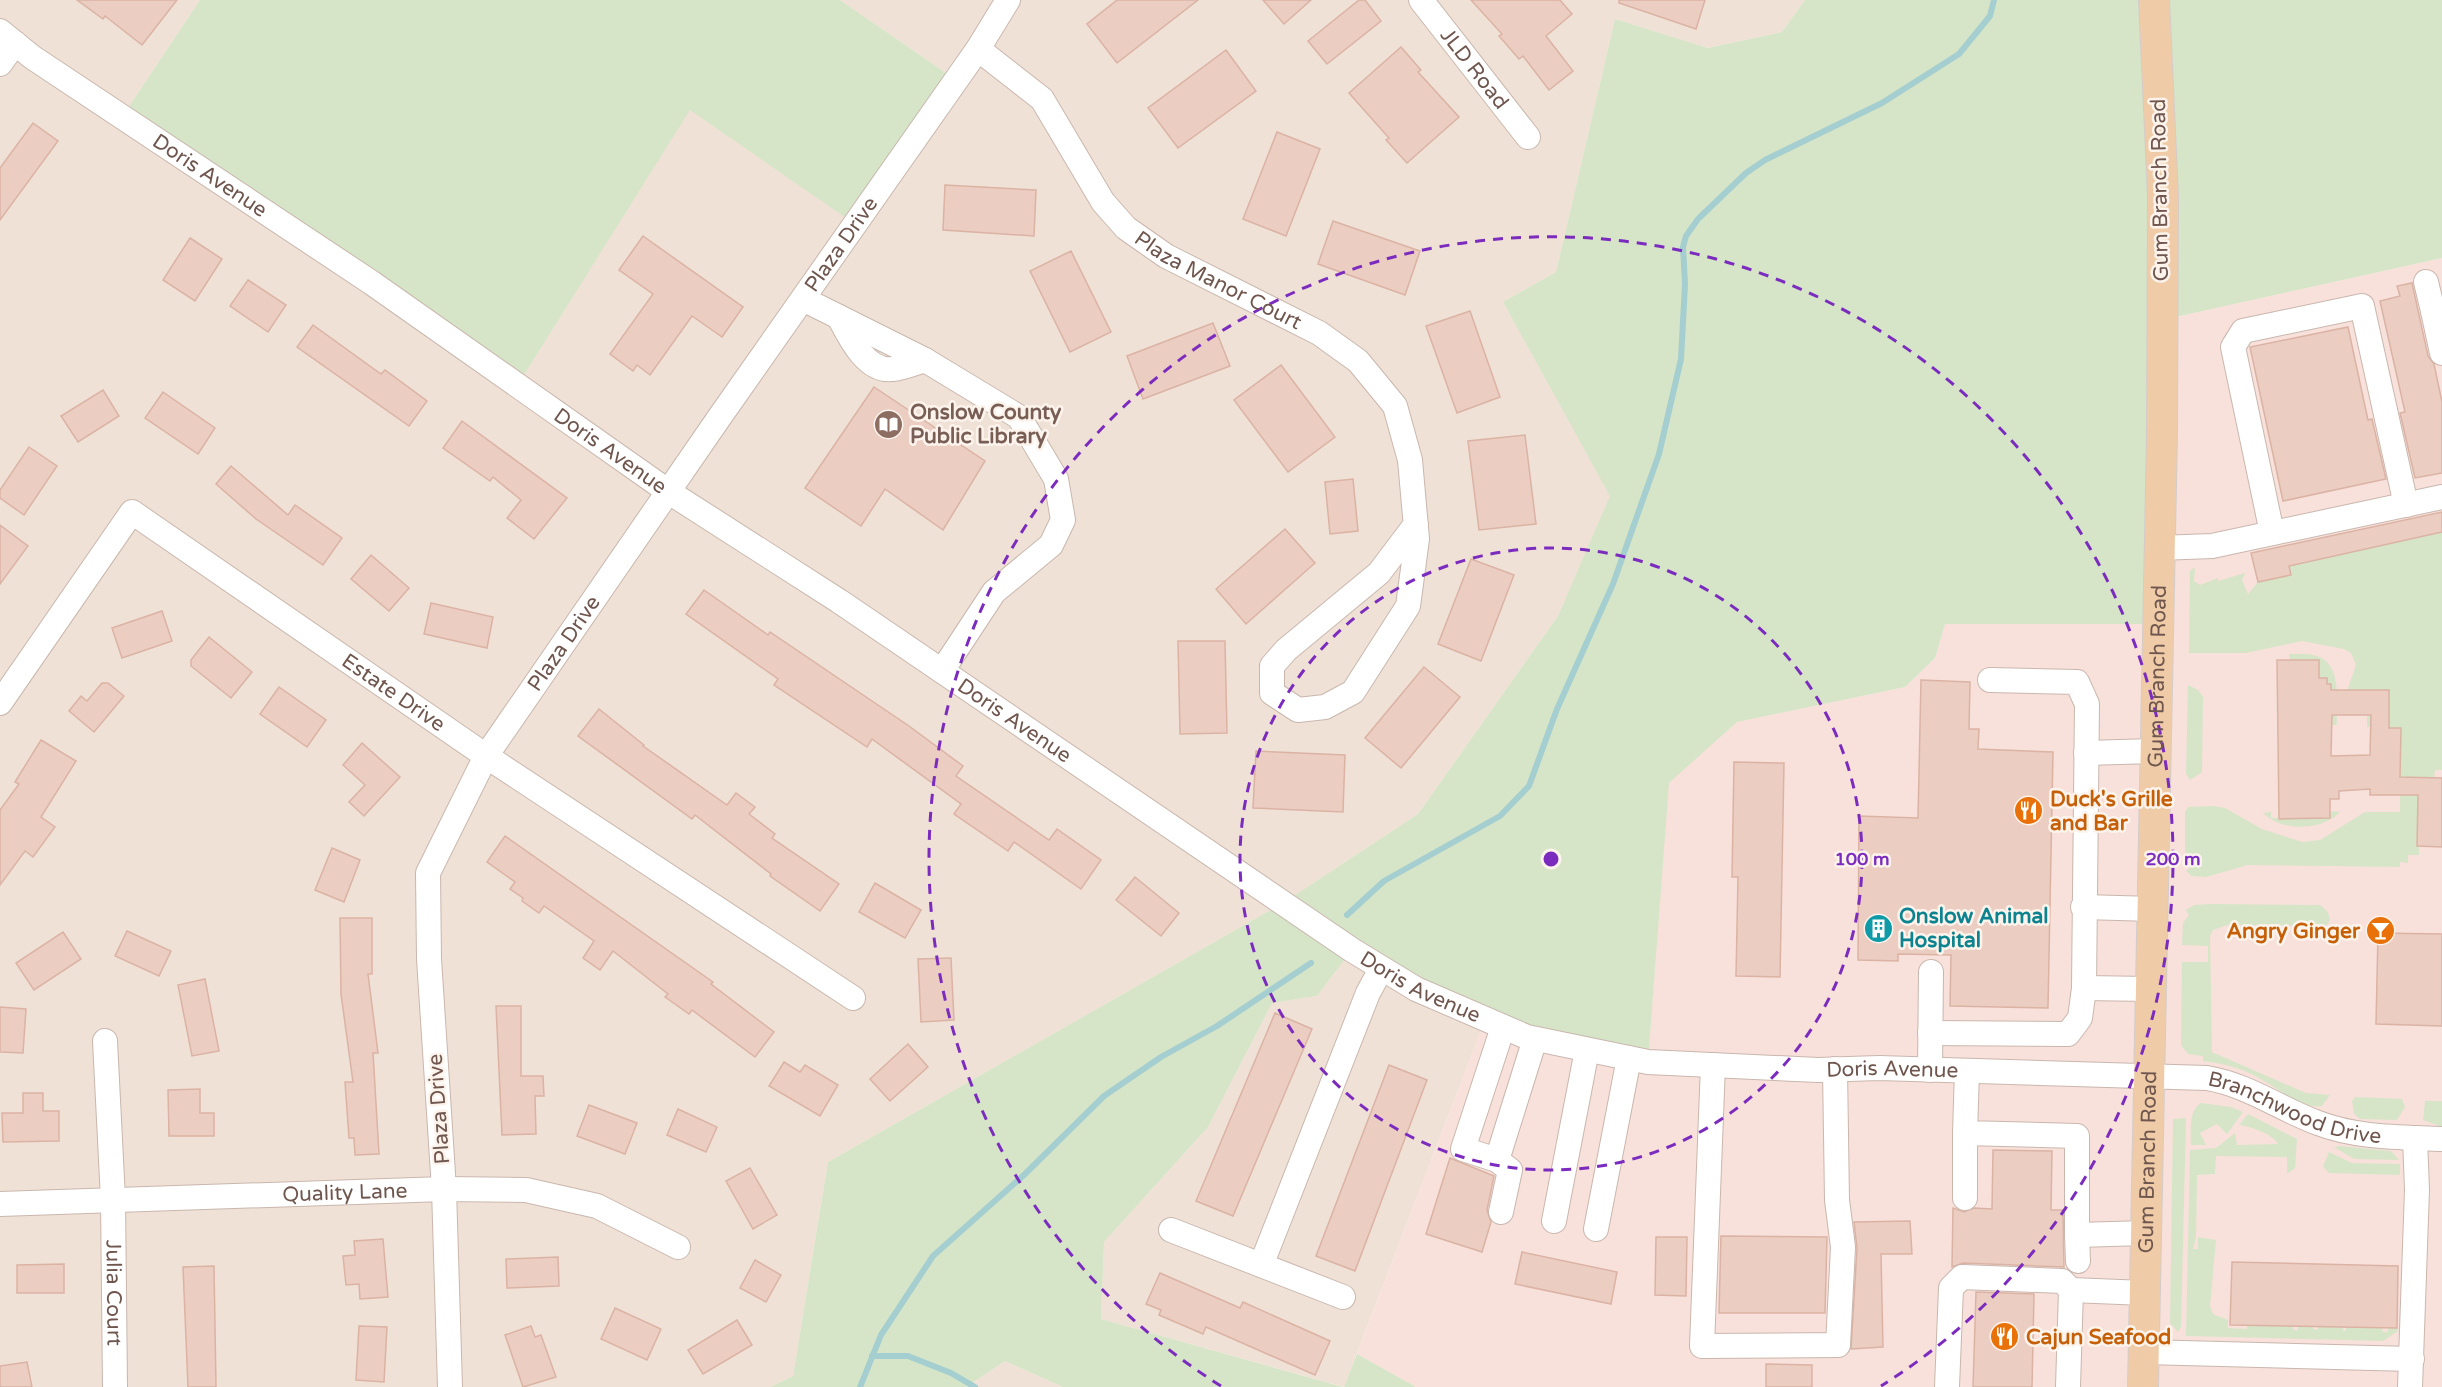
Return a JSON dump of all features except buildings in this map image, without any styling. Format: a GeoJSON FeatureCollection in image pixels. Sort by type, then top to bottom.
{"type":"FeatureCollection","features":[{"type":"Feature","properties":{"kind":"main road","name":"Gum Branch Road"},"geometry":{"type":"LineString","coordinates":[[2143,1387],[2150,989],[2154,909],[2154,751],[2163,196],[2154,0]]}},
{"type":"Feature","properties":{"kind":"street","name":"Plaza Drive"},"geometry":{"type":"LineString","coordinates":[[450,1387],[444,1189],[429,959],[428,873],[486,756],[978,49],[1008,0]]}},
{"type":"Feature","properties":{"kind":"street","name":"JLD Road"},"geometry":{"type":"LineString","coordinates":[[1421,0],[1528,137]]}},
{"type":"Feature","properties":{"kind":"street"},"geometry":{"type":"LineString","coordinates":[[0,64],[7,37]]}},
{"type":"Feature","properties":{"kind":"street","name":"Doris Avenue"},"geometry":{"type":"LineString","coordinates":[[7,37],[32,57],[372,283],[669,492],[839,601],[1382,969],[1416,989],[1535,1039],[1629,1058],[1713,1065],[1835,1069],[2149,1074]]}},
{"type":"Feature","properties":{"kind":"street","name":"Plaza Manor Court"},"geometry":{"type":"LineString","coordinates":[[978,49],[1042,99],[1103,202],[1126,228],[1166,256],[1319,333],[1358,360],[1395,406],[1410,460],[1416,524],[1417,539],[1408,606],[1353,692],[1325,707],[1298,710],[1272,693],[1272,666],[1286,650],[1378,573],[1416,524]]}},
{"type":"Feature","properties":{"kind":"street"},"geometry":{"type":"LineString","coordinates":[[2426,282],[2437,310],[2442,353]]}},
{"type":"Feature","properties":{"kind":"street"},"geometry":{"type":"LineString","coordinates":[[803,299],[925,360],[1019,417],[1056,479],[1063,520],[1051,545],[994,592],[942,671]]}},
{"type":"Feature","properties":{"kind":"street"},"geometry":{"type":"LineString","coordinates":[[2272,533],[2233,346],[2243,331],[2351,308],[2362,306],[2406,505]]}},
{"type":"Feature","properties":{"kind":"street"},"geometry":{"type":"LineString","coordinates":[[2159,548],[2212,546],[2442,497]]}},
{"type":"Feature","properties":{"kind":"street","name":"Estate Drive"},"geometry":{"type":"LineString","coordinates":[[0,703],[132,512],[486,756],[853,998]]}},
{"type":"Feature","properties":{"kind":"street"},"geometry":{"type":"LineString","coordinates":[[1930,1033],[2068,1034],[2080,1018],[2084,988],[2083,907],[2087,704],[2077,682],[1990,680]]}},
{"type":"Feature","properties":{"kind":"street"},"geometry":{"type":"LineString","coordinates":[[2086,753],[2154,751]]}},
{"type":"Feature","properties":{"kind":"street"},"geometry":{"type":"LineString","coordinates":[[2083,907],[2154,909]]}},
{"type":"Feature","properties":{"kind":"street"},"geometry":{"type":"LineString","coordinates":[[1262,1263],[1368,993],[1382,969]]}},
{"type":"Feature","properties":{"kind":"street"},"geometry":{"type":"LineString","coordinates":[[1930,1070],[1931,972]]}},
{"type":"Feature","properties":{"kind":"street"},"geometry":{"type":"LineString","coordinates":[[2084,988],[2150,989]]}},
{"type":"Feature","properties":{"kind":"street"},"geometry":{"type":"LineString","coordinates":[[1501,1212],[1510,1170],[1497,1160],[1463,1149],[1503,1027]]}},
{"type":"Feature","properties":{"kind":"street"},"geometry":{"type":"LineString","coordinates":[[2046,1035],[2048,1073]]}},
{"type":"Feature","properties":{"kind":"street"},"geometry":{"type":"LineString","coordinates":[[1497,1160],[1535,1039]]}},
{"type":"Feature","properties":{"kind":"street","name":"Julia Court"},"geometry":{"type":"LineString","coordinates":[[105,1041],[113,1199],[115,1387]]}},
{"type":"Feature","properties":{"kind":"street"},"geometry":{"type":"LineString","coordinates":[[1554,1221],[1587,1050]]}},
{"type":"Feature","properties":{"kind":"street"},"geometry":{"type":"LineString","coordinates":[[1596,1229],[1629,1058]]}},
{"type":"Feature","properties":{"kind":"street"},"geometry":{"type":"LineString","coordinates":[[1713,1065],[1702,1346],[1838,1345],[1843,1247],[1837,1200],[1835,1069]]}},
{"type":"Feature","properties":{"kind":"street"},"geometry":{"type":"LineString","coordinates":[[1965,1198],[1967,1071]]}},
{"type":"Feature","properties":{"kind":"street","name":"Branchwood Drive"},"geometry":{"type":"LineString","coordinates":[[2149,1074],[2220,1080],[2257,1093],[2321,1124],[2364,1135],[2442,1139]]}},
{"type":"Feature","properties":{"kind":"street"},"geometry":{"type":"LineString","coordinates":[[1965,1133],[2077,1136],[2078,1261]]}},
{"type":"Feature","properties":{"kind":"street"},"geometry":{"type":"LineString","coordinates":[[2410,1387],[2417,1190],[2415,1138]]}},
{"type":"Feature","properties":{"kind":"street","name":"Quality Lane"},"geometry":{"type":"LineString","coordinates":[[0,1204],[444,1189],[526,1190],[597,1206],[678,1247]]}},
{"type":"Feature","properties":{"kind":"street"},"geometry":{"type":"LineString","coordinates":[[1172,1230],[1262,1263],[1343,1297]]}},
{"type":"Feature","properties":{"kind":"street"},"geometry":{"type":"LineString","coordinates":[[2077,1235],[2146,1233]]}},
{"type":"Feature","properties":{"kind":"street"},"geometry":{"type":"LineString","coordinates":[[1947,1387],[1951,1288],[1962,1276],[2062,1281],[2071,1290],[2145,1293]]}},
{"type":"Feature","properties":{"kind":"street"},"geometry":{"type":"LineString","coordinates":[[2068,1387],[2071,1290]]}},
{"type":"Feature","properties":{"kind":"street"},"geometry":{"type":"LineString","coordinates":[[2145,1352],[2412,1359]]}},
{"type":"Feature","properties":{"kind":"shaded area"},"geometry":{"type":"Polygon","coordinates":[[[0,0],[200,0],[122,117],[519,383],[690,109],[856,225],[956,80],[840,0],[1805,0],[1782,32],[1708,48],[1615,19],[1556,272],[1503,302],[1611,496],[1558,616],[1418,814],[1283,903],[828,1162],[793,1376],[770,1387],[0,1387],[0,0]]]}},
{"type":"Feature","properties":{"kind":"shaded area"},"geometry":{"type":"Polygon","coordinates":[[[2442,258],[2442,1387],[1416,1387],[1357,1354],[1485,1020],[1648,1061],[1668,783],[1737,722],[1905,687],[1935,658],[1945,624],[2158,624],[2162,320],[2442,258]]]}},
{"type":"Feature","properties":{"kind":"shaded area"},"geometry":{"type":"Polygon","coordinates":[[[1352,950],[1485,1020],[1344,1387],[1101,1319],[1104,1242],[1208,1127],[1272,1003],[1317,996],[1352,950]]]}},
{"type":"Feature","properties":{"kind":"shaded area"},"geometry":{"type":"Polygon","coordinates":[[[1005,1361],[1063,1387],[966,1387],[1005,1361]]]}},
{"type":"Feature","properties":{"kind":"green space"},"geometry":{"type":"Polygon","coordinates":[[[200,0],[840,0],[956,80],[856,225],[690,110],[519,383],[122,117],[200,0]]]}},
{"type":"Feature","properties":{"kind":"green space"},"geometry":{"type":"Polygon","coordinates":[[[1805,0],[2442,0],[2442,258],[2162,320],[2158,624],[1945,624],[1935,658],[1905,687],[1737,722],[1669,783],[1648,1062],[1527,1037],[1352,950],[1317,996],[1272,1003],[1208,1127],[1104,1242],[1101,1319],[1343,1387],[1063,1387],[1005,1361],[966,1387],[770,1387],[793,1376],[828,1162],[1283,903],[1418,814],[1558,616],[1610,496],[1503,302],[1556,272],[1615,19],[1708,48],[1782,32],[1805,0]]]}},
{"type":"Feature","properties":{"kind":"green space"},"geometry":{"type":"Polygon","coordinates":[[[2442,532],[2442,770],[2435,770],[2434,778],[2418,792],[2419,855],[2408,855],[2408,863],[2400,862],[2400,867],[2248,865],[2206,877],[2192,876],[2186,871],[2190,868],[2185,857],[2185,812],[2188,807],[2225,808],[2262,829],[2302,842],[2320,840],[2365,812],[2400,812],[2401,728],[2367,727],[2367,715],[2389,715],[2388,690],[2352,690],[2352,715],[2348,715],[2348,688],[2356,665],[2351,653],[2344,649],[2302,641],[2246,653],[2189,653],[2190,571],[2195,567],[2194,581],[2200,585],[2218,578],[2218,581],[2245,573],[2242,580],[2248,594],[2258,582],[2290,575],[2289,566],[2442,532]]]}},
{"type":"Feature","properties":{"kind":"green space"},"geometry":{"type":"Polygon","coordinates":[[[2289,654],[2313,655],[2330,665],[2336,684],[2337,725],[2331,725],[2331,684],[2327,684],[2326,678],[2319,678],[2319,660],[2290,660],[2289,654]]]}},
{"type":"Feature","properties":{"kind":"green space"},"geometry":{"type":"Polygon","coordinates":[[[2188,685],[2198,690],[2203,697],[2202,772],[2190,780],[2186,774],[2188,685]]]}},
{"type":"Feature","properties":{"kind":"green space"},"geometry":{"type":"Polygon","coordinates":[[[2330,811],[2340,812],[2323,823],[2302,827],[2281,824],[2271,819],[2263,813],[2271,812],[2271,818],[2330,818],[2330,811]]]}},
{"type":"Feature","properties":{"kind":"green space"},"geometry":{"type":"Polygon","coordinates":[[[2194,905],[2320,905],[2328,912],[2330,920],[2326,926],[2228,925],[2213,930],[2210,936],[2212,1052],[2306,1093],[2330,1095],[2322,1106],[2295,1100],[2243,1071],[2203,1061],[2203,1056],[2188,1054],[2181,1045],[2182,962],[2208,962],[2208,946],[2182,945],[2183,923],[2189,915],[2186,910],[2194,905]]]}},
{"type":"Feature","properties":{"kind":"green space"},"geometry":{"type":"Polygon","coordinates":[[[2355,1097],[2402,1099],[2405,1107],[2397,1120],[2360,1119],[2354,1114],[2352,1101],[2355,1097]]]}},
{"type":"Feature","properties":{"kind":"green space"},"geometry":{"type":"Polygon","coordinates":[[[2425,1101],[2442,1101],[2442,1127],[2423,1120],[2425,1101]]]}},
{"type":"Feature","properties":{"kind":"green space"},"geometry":{"type":"Polygon","coordinates":[[[2201,1103],[2231,1107],[2243,1112],[2227,1134],[2217,1124],[2200,1133],[2206,1145],[2191,1145],[2192,1116],[2201,1103]]]}},
{"type":"Feature","properties":{"kind":"green space"},"geometry":{"type":"Polygon","coordinates":[[[2248,1114],[2297,1139],[2295,1168],[2287,1174],[2287,1157],[2216,1156],[2215,1174],[2197,1175],[2196,1237],[2193,1249],[2198,1249],[2198,1237],[2216,1240],[2210,1306],[2213,1314],[2228,1320],[2228,1328],[2247,1329],[2247,1325],[2293,1326],[2293,1330],[2298,1330],[2298,1326],[2313,1326],[2313,1329],[2318,1330],[2318,1327],[2343,1327],[2343,1331],[2346,1331],[2346,1327],[2382,1328],[2383,1332],[2388,1332],[2388,1328],[2397,1328],[2398,1331],[2383,1341],[2186,1336],[2190,1150],[2216,1148],[2235,1133],[2237,1145],[2278,1144],[2266,1134],[2239,1125],[2248,1114]]]}},
{"type":"Feature","properties":{"kind":"green space"},"geometry":{"type":"Polygon","coordinates":[[[2186,1118],[2181,1327],[2178,1332],[2170,1323],[2173,1119],[2186,1118]]]}},
{"type":"Feature","properties":{"kind":"green space"},"geometry":{"type":"Polygon","coordinates":[[[2334,1147],[2391,1151],[2399,1160],[2354,1159],[2334,1147]]]}},
{"type":"Feature","properties":{"kind":"green space"},"geometry":{"type":"Polygon","coordinates":[[[2329,1152],[2352,1163],[2400,1164],[2400,1175],[2329,1173],[2323,1166],[2329,1152]]]}},
{"type":"Feature","properties":{"kind":"green space"},"geometry":{"type":"Polygon","coordinates":[[[1357,1354],[1416,1387],[1344,1387],[1357,1354]]]}},
{"type":"Feature","properties":{"kind":"waterway"},"geometry":{"type":"LineString","coordinates":[[1347,915],[1384,881],[1500,816],[1529,786],[1557,709],[1613,584],[1659,454],[1681,359],[1685,284],[1683,247],[1686,236],[1698,219],[1746,173],[1765,160],[1882,103],[1959,54],[1990,16],[1994,0]]}},
{"type":"Feature","properties":{"kind":"waterway"},"geometry":{"type":"LineString","coordinates":[[860,1387],[881,1335],[933,1256],[1024,1175],[1104,1096],[1161,1057],[1217,1026],[1311,963]]}},
{"type":"Feature","properties":{"kind":"waterway"},"geometry":{"type":"LineString","coordinates":[[872,1356],[908,1356],[951,1373],[975,1387]]}},
{"type":"Feature","properties":{"kind":"place","name":"Onslow County Public Library"},"geometry":{"type":"Point","coordinates":[889,424]}},
{"type":"Feature","properties":{"kind":"place","name":"Duck's Grille and Bar"},"geometry":{"type":"Point","coordinates":[2029,811]}},
{"type":"Feature","properties":{"kind":"place","name":"Onslow Animal Hospital"},"geometry":{"type":"Point","coordinates":[1878,928]}},
{"type":"Feature","properties":{"kind":"place","name":"Angry Ginger"},"geometry":{"type":"Point","coordinates":[2381,931]}},
{"type":"Feature","properties":{"kind":"place","name":"Cajun Seafood"},"geometry":{"type":"Point","coordinates":[2005,1337]}}]}
